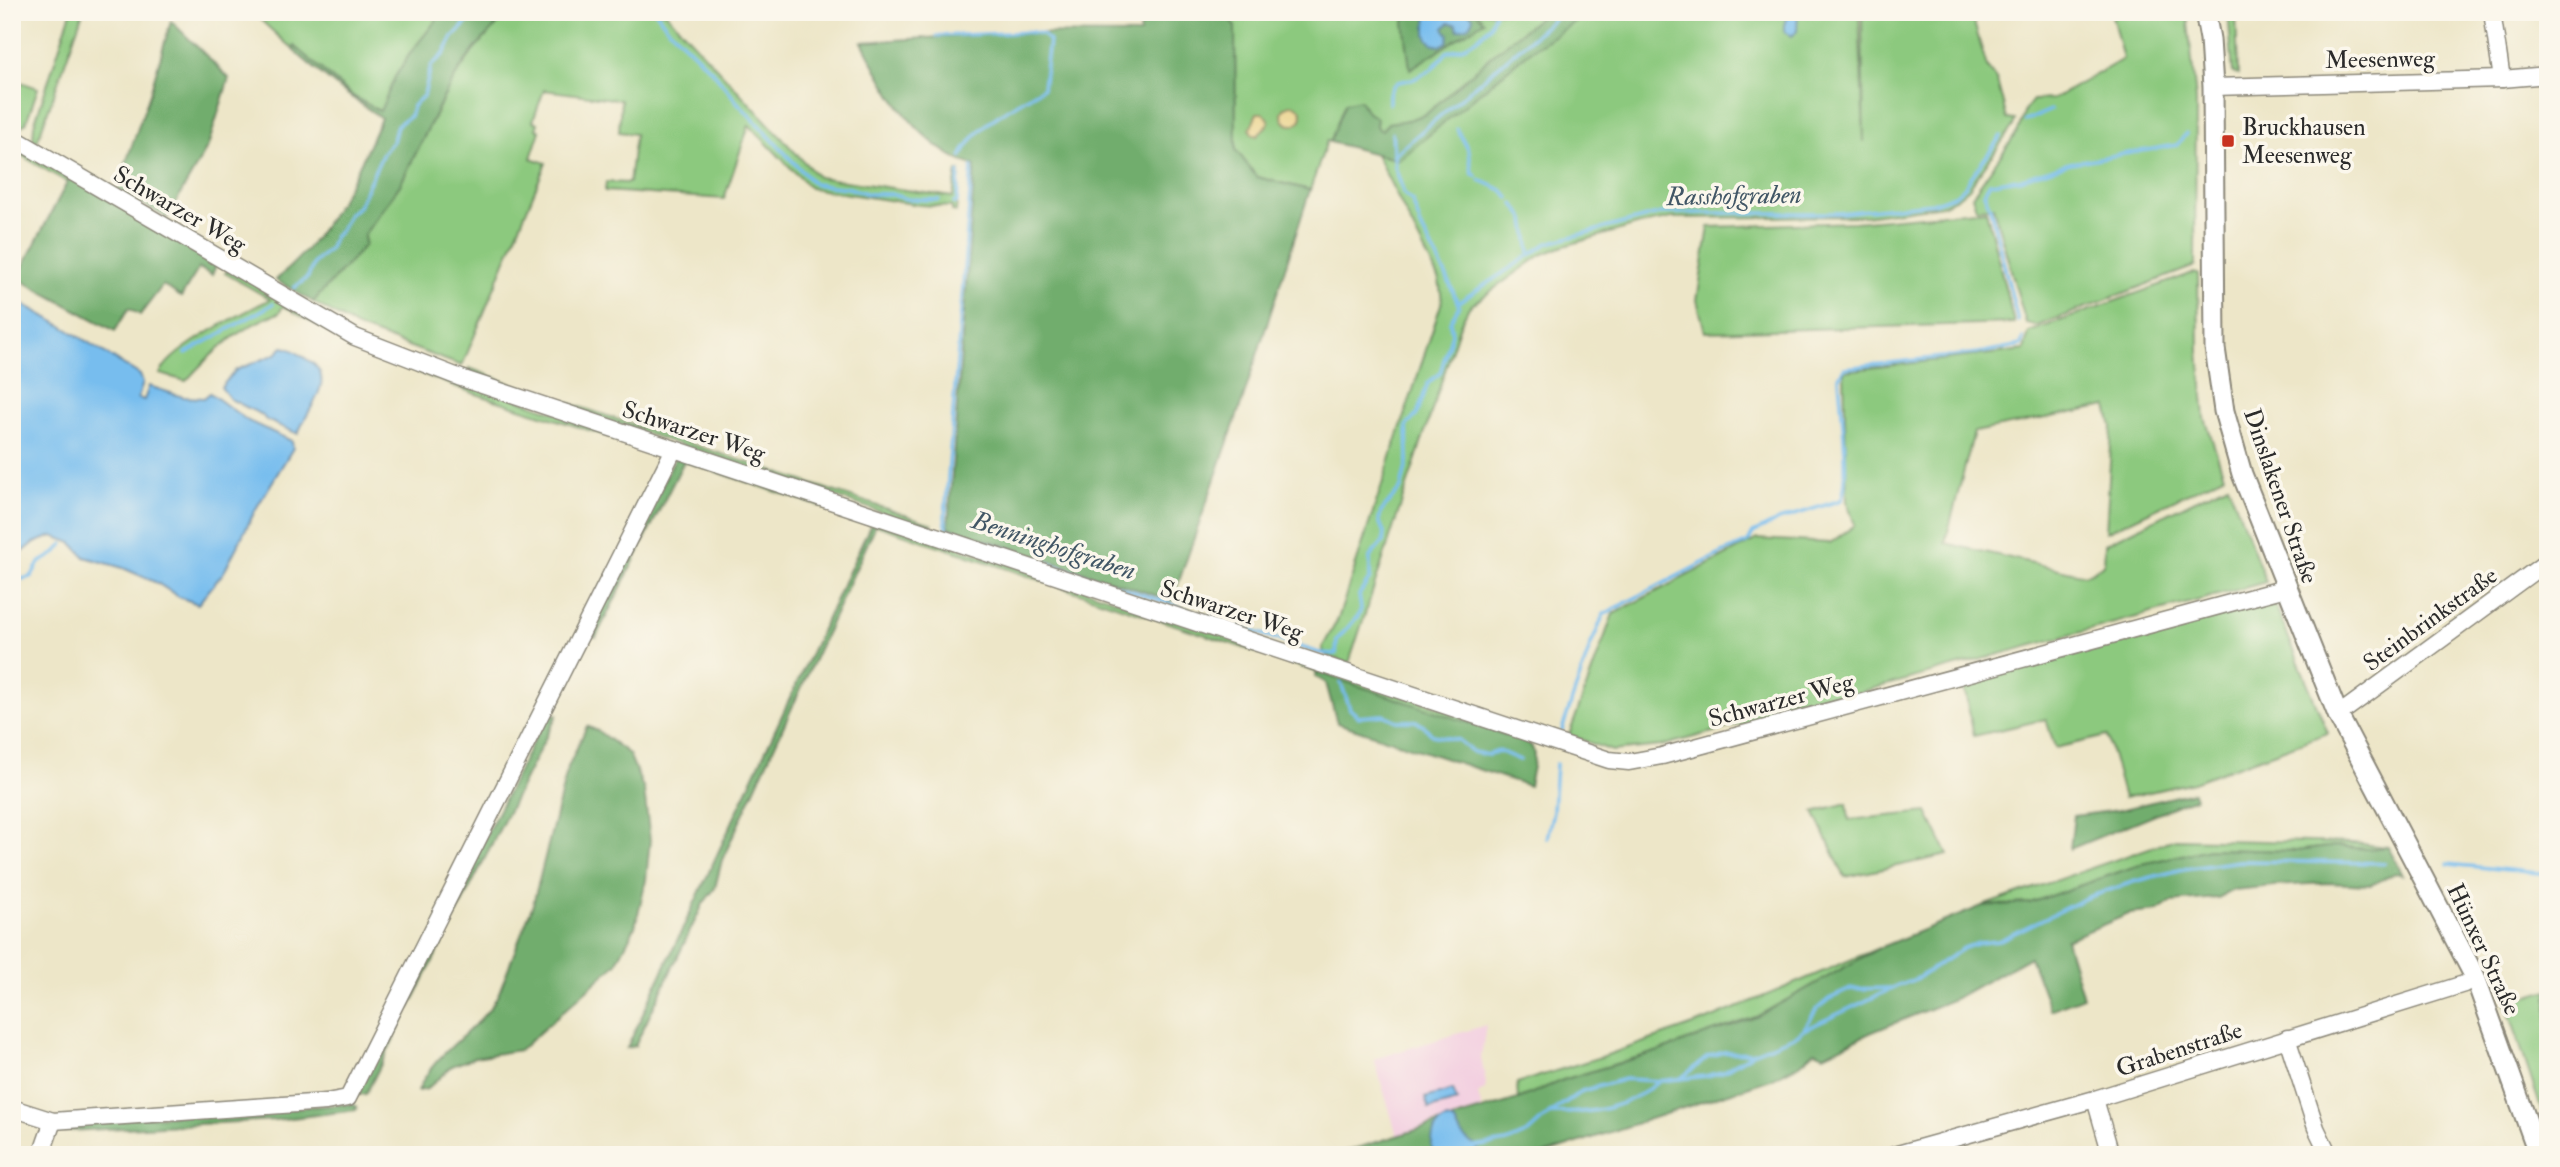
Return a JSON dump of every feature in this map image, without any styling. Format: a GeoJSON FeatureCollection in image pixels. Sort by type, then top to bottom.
{"type":"FeatureCollection","features":[{"type":"Feature","properties":{"kind":"main road","name":"Dinslakener Straße"},"geometry":{"type":"LineString","coordinates":[[2205,12],[2210,39],[2213,87],[2213,299],[2224,411],[2242,474],[2338,715],[2426,882]]}},
{"type":"Feature","properties":{"kind":"main road","name":"Hünxer Straße"},"geometry":{"type":"LineString","coordinates":[[2426,882],[2475,977],[2539,1153]]}},
{"type":"Feature","properties":{"kind":"street"},"geometry":{"type":"LineString","coordinates":[[2492,12],[2502,79]]}},
{"type":"Feature","properties":{"kind":"street","name":"Meesenweg"},"geometry":{"type":"LineString","coordinates":[[2213,87],[2502,79],[2548,75]]}},
{"type":"Feature","properties":{"kind":"street","name":"Schwarzer Weg"},"geometry":{"type":"LineString","coordinates":[[12,137],[355,337],[461,377],[674,449],[1609,760],[1629,762],[1662,756],[2286,588]]}},
{"type":"Feature","properties":{"kind":"street"},"geometry":{"type":"LineString","coordinates":[[12,1108],[53,1121],[326,1102],[348,1098],[674,449]]}},
{"type":"Feature","properties":{"kind":"street","name":"Steinbrinkstraße"},"geometry":{"type":"LineString","coordinates":[[2338,715],[2548,561]]}},
{"type":"Feature","properties":{"kind":"street","name":"Grabenstraße"},"geometry":{"type":"LineString","coordinates":[[1895,1155],[1936,1150],[2464,984],[2475,977]]}},
{"type":"Feature","properties":{"kind":"street"},"geometry":{"type":"LineString","coordinates":[[2287,1038],[2316,1128],[2329,1155]]}},
{"type":"Feature","properties":{"kind":"street"},"geometry":{"type":"LineString","coordinates":[[2095,1099],[2112,1155]]}},
{"type":"Feature","properties":{"kind":"street"},"geometry":{"type":"LineString","coordinates":[[40,1155],[53,1121]]}},
{"type":"Feature","properties":{"kind":"shaded area"},"geometry":{"type":"Polygon","coordinates":[[[1486,1025],[1481,1058],[1486,1083],[1485,1089],[1478,1094],[1482,1109],[1397,1135],[1374,1059],[1486,1025]]]}},
{"type":"Feature","properties":{"kind":"green space"},"geometry":{"type":"Polygon","coordinates":[[[71,12],[83,12],[37,142],[33,141],[34,125],[71,12]]]}},
{"type":"Feature","properties":{"kind":"green space"},"geometry":{"type":"Polygon","coordinates":[[[252,12],[443,12],[395,77],[381,117],[330,81],[252,12]]]}},
{"type":"Feature","properties":{"kind":"green space"},"geometry":{"type":"Polygon","coordinates":[[[443,12],[509,12],[461,67],[400,185],[364,235],[365,245],[313,302],[276,280],[306,250],[332,215],[381,118],[314,68],[293,50],[294,46],[353,96],[380,111],[395,77],[443,12]]]}},
{"type":"Feature","properties":{"kind":"green space"},"geometry":{"type":"Polygon","coordinates":[[[509,12],[665,12],[818,177],[953,197],[957,171],[960,171],[956,212],[952,211],[952,207],[920,205],[810,188],[749,125],[724,199],[605,191],[606,182],[629,183],[635,134],[619,132],[621,100],[544,90],[533,121],[538,123],[536,129],[540,131],[531,158],[546,163],[462,366],[359,328],[313,302],[365,245],[364,235],[400,185],[451,83],[477,46],[509,12]]]}},
{"type":"Feature","properties":{"kind":"green space"},"geometry":{"type":"Polygon","coordinates":[[[1142,12],[1227,12],[1235,27],[1236,150],[1257,177],[1310,190],[1243,399],[1172,601],[948,527],[975,166],[942,149],[913,124],[880,77],[862,42],[1006,33],[1140,34],[1142,12]]]}},
{"type":"Feature","properties":{"kind":"green space"},"geometry":{"type":"Polygon","coordinates":[[[1227,12],[1859,12],[1864,142],[1862,12],[1971,12],[1987,67],[1997,81],[2007,119],[2015,120],[1969,188],[1942,205],[1865,216],[1672,218],[1637,225],[1541,255],[1469,307],[1460,325],[1349,663],[1326,656],[1322,648],[1338,619],[1442,301],[1439,280],[1376,154],[1399,160],[1392,155],[1327,141],[1310,190],[1257,177],[1236,150],[1235,27],[1227,12]]]}},
{"type":"Feature","properties":{"kind":"green space"},"geometry":{"type":"Polygon","coordinates":[[[1407,12],[1476,12],[1484,21],[1410,69],[1404,22],[1407,12]]]}},
{"type":"Feature","properties":{"kind":"green space"},"geometry":{"type":"Polygon","coordinates":[[[1546,12],[1590,12],[1529,52],[1399,160],[1330,142],[1345,103],[1360,100],[1367,112],[1377,118],[1376,126],[1379,130],[1388,123],[1426,114],[1546,12]]]}},
{"type":"Feature","properties":{"kind":"green space"},"geometry":{"type":"Polygon","coordinates":[[[2111,12],[2187,12],[2196,100],[2195,266],[2037,326],[2026,323],[1993,207],[1976,208],[1972,196],[2018,131],[2025,110],[2033,100],[2053,99],[2123,59],[2111,12]]]}},
{"type":"Feature","properties":{"kind":"green space"},"geometry":{"type":"Polygon","coordinates":[[[2228,12],[2236,12],[2238,75],[2233,73],[2228,12]]]}},
{"type":"Feature","properties":{"kind":"green space"},"geometry":{"type":"Polygon","coordinates":[[[171,21],[229,78],[208,146],[167,218],[119,190],[118,186],[171,21]]]}},
{"type":"Feature","properties":{"kind":"green space"},"geometry":{"type":"Polygon","coordinates":[[[12,79],[38,88],[26,123],[12,132],[12,79]]]}},
{"type":"Feature","properties":{"kind":"green space"},"geometry":{"type":"Polygon","coordinates":[[[12,143],[70,177],[67,182],[12,150],[12,143]]]}},
{"type":"Feature","properties":{"kind":"green space"},"geometry":{"type":"Polygon","coordinates":[[[70,177],[217,263],[212,275],[199,268],[181,297],[163,285],[140,315],[129,308],[115,331],[17,278],[70,177]]]}},
{"type":"Feature","properties":{"kind":"green space"},"geometry":{"type":"Polygon","coordinates":[[[1986,210],[2014,323],[1705,332],[1697,300],[1709,227],[1855,222],[1986,210]]]}},
{"type":"Feature","properties":{"kind":"green space"},"geometry":{"type":"Polygon","coordinates":[[[229,269],[351,340],[663,451],[663,454],[473,393],[365,352],[283,306],[279,313],[265,318],[228,341],[186,381],[160,374],[178,353],[192,343],[270,299],[225,273],[229,269]]]}},
{"type":"Feature","properties":{"kind":"green space"},"geometry":{"type":"Polygon","coordinates":[[[2193,273],[2198,274],[2199,351],[2205,418],[2224,476],[2106,532],[2112,427],[2107,406],[1974,432],[1945,543],[2085,575],[2104,565],[2105,544],[2228,484],[2266,582],[1661,746],[1612,751],[1569,735],[1613,614],[1757,539],[1830,543],[1855,525],[1847,502],[1844,371],[2024,350],[2029,332],[2193,273]]]}},
{"type":"Feature","properties":{"kind":"green space"},"geometry":{"type":"Polygon","coordinates":[[[469,368],[932,524],[929,528],[469,374],[469,368]]]}},
{"type":"Feature","properties":{"kind":"green space"},"geometry":{"type":"Polygon","coordinates":[[[679,455],[1519,734],[1529,743],[675,458],[679,455]]]}},
{"type":"Feature","properties":{"kind":"green space"},"geometry":{"type":"Polygon","coordinates":[[[675,458],[684,461],[596,637],[587,633],[675,458]]]}},
{"type":"Feature","properties":{"kind":"green space"},"geometry":{"type":"Polygon","coordinates":[[[871,524],[876,525],[722,860],[715,888],[703,904],[635,1046],[627,1048],[871,524]]]}},
{"type":"Feature","properties":{"kind":"green space"},"geometry":{"type":"Polygon","coordinates":[[[2265,600],[2276,607],[2328,733],[2193,782],[2124,798],[2107,736],[2055,748],[2046,719],[1974,736],[1963,682],[2265,600]]]}},
{"type":"Feature","properties":{"kind":"green space"},"geometry":{"type":"Polygon","coordinates":[[[1317,672],[1529,743],[1534,758],[1529,786],[1337,723],[1326,683],[1315,676],[1317,672]]]}},
{"type":"Feature","properties":{"kind":"green space"},"geometry":{"type":"Polygon","coordinates":[[[548,712],[557,715],[366,1094],[355,1095],[548,712]]]}},
{"type":"Feature","properties":{"kind":"green space"},"geometry":{"type":"Polygon","coordinates":[[[587,726],[629,754],[644,790],[650,840],[646,880],[635,927],[616,964],[520,1050],[475,1057],[452,1066],[427,1089],[418,1091],[435,1063],[480,1020],[498,995],[533,904],[568,767],[587,726]]]}},
{"type":"Feature","properties":{"kind":"green space"},"geometry":{"type":"Polygon","coordinates":[[[2193,792],[2195,798],[2070,849],[2074,816],[2119,810],[2193,792]]]}},
{"type":"Feature","properties":{"kind":"green space"},"geometry":{"type":"Polygon","coordinates":[[[1847,803],[1849,820],[1927,812],[1948,855],[1845,877],[1814,812],[1847,803]]]}},
{"type":"Feature","properties":{"kind":"green space"},"geometry":{"type":"Polygon","coordinates":[[[2175,839],[2353,843],[2388,847],[2367,849],[2336,846],[2296,851],[2209,849],[2142,864],[2030,903],[1982,906],[2175,839]]]}},
{"type":"Feature","properties":{"kind":"green space"},"geometry":{"type":"Polygon","coordinates":[[[2336,846],[2367,849],[2388,847],[2403,875],[2396,873],[2371,885],[2328,883],[2233,890],[2218,898],[2171,902],[2158,911],[2129,914],[2066,940],[2083,997],[2050,1010],[2030,957],[1954,999],[1824,1055],[1815,1051],[1800,1064],[1771,1079],[1541,1155],[1334,1155],[1518,1099],[1563,1080],[1659,1051],[1756,1017],[1881,947],[1982,906],[2030,903],[2142,864],[2209,849],[2296,851],[2336,846]]]}},
{"type":"Feature","properties":{"kind":"green space"},"geometry":{"type":"Polygon","coordinates":[[[1881,947],[1756,1017],[1659,1051],[1563,1080],[1518,1099],[1517,1083],[1705,1021],[1881,947]]]}},
{"type":"Feature","properties":{"kind":"green space"},"geometry":{"type":"Polygon","coordinates":[[[2548,990],[2548,1130],[2506,1003],[2548,990]]]}},
{"type":"Feature","properties":{"kind":"green space"},"geometry":{"type":"Polygon","coordinates":[[[352,1104],[357,1107],[356,1110],[276,1120],[51,1132],[55,1123],[352,1104]]]}},
{"type":"Feature","properties":{"kind":"sand"},"geometry":{"type":"Polygon","coordinates":[[[1288,105],[1296,105],[1302,115],[1296,125],[1288,125],[1282,119],[1282,111],[1288,105]]]}},
{"type":"Feature","properties":{"kind":"sand"},"geometry":{"type":"Polygon","coordinates":[[[1257,113],[1263,113],[1269,119],[1268,125],[1257,136],[1252,134],[1250,129],[1257,113]]]}},
{"type":"Feature","properties":{"kind":"water"},"geometry":{"type":"Polygon","coordinates":[[[1427,12],[1468,12],[1473,17],[1470,25],[1458,30],[1456,24],[1449,23],[1444,28],[1449,35],[1447,42],[1440,46],[1427,37],[1427,12]]]}},
{"type":"Feature","properties":{"kind":"water"},"geometry":{"type":"Polygon","coordinates":[[[1792,12],[1798,12],[1797,31],[1792,36],[1784,31],[1784,28],[1785,21],[1792,12]]]}},
{"type":"Feature","properties":{"kind":"water"},"geometry":{"type":"Polygon","coordinates":[[[12,298],[140,375],[143,383],[138,398],[144,400],[149,386],[183,397],[204,398],[210,393],[248,421],[292,441],[293,448],[257,507],[224,572],[198,604],[123,568],[85,557],[72,543],[53,536],[34,543],[12,561],[12,298]]]}},
{"type":"Feature","properties":{"kind":"water"},"geometry":{"type":"Polygon","coordinates":[[[283,347],[308,360],[321,376],[318,395],[298,434],[266,420],[262,415],[230,399],[221,387],[236,370],[276,354],[283,347]]]}},
{"type":"Feature","properties":{"kind":"water"},"geometry":{"type":"Polygon","coordinates":[[[1453,1090],[1457,1101],[1429,1109],[1425,1098],[1453,1090]]]}},
{"type":"Feature","properties":{"kind":"water"},"geometry":{"type":"Polygon","coordinates":[[[1447,1119],[1455,1122],[1464,1138],[1479,1148],[1472,1155],[1432,1155],[1435,1129],[1447,1119]]]}},
{"type":"Feature","properties":{"kind":"waterway"},"geometry":{"type":"LineString","coordinates":[[294,288],[308,277],[314,263],[330,248],[349,214],[358,207],[383,153],[393,141],[397,125],[410,116],[413,106],[424,95],[431,66],[444,54],[453,37],[480,12]]}},
{"type":"Feature","properties":{"kind":"waterway","name":"Benninghofgraben"},"geometry":{"type":"LineString","coordinates":[[656,12],[814,184],[849,188],[869,194],[890,194],[907,199],[939,200]]}},
{"type":"Feature","properties":{"kind":"waterway"},"geometry":{"type":"LineString","coordinates":[[1389,104],[1389,94],[1393,86],[1432,69],[1447,52],[1464,47],[1478,38],[1490,26],[1495,12]]}},
{"type":"Feature","properties":{"kind":"waterway"},"geometry":{"type":"LineString","coordinates":[[1394,155],[1562,12]]}},
{"type":"Feature","properties":{"kind":"waterway","name":"Benninghofgraben"},"geometry":{"type":"LineString","coordinates":[[937,36],[1032,32],[1042,34],[1049,41],[1043,88],[986,125],[961,157]]}},
{"type":"Feature","properties":{"kind":"waterway","name":"Rasshofgraben"},"geometry":{"type":"LineString","coordinates":[[2025,121],[2051,110]]}},
{"type":"Feature","properties":{"kind":"waterway"},"geometry":{"type":"LineString","coordinates":[[1457,129],[1469,151],[1472,173],[1476,176]]}},
{"type":"Feature","properties":{"kind":"waterway","name":"Benninghofgraben"},"geometry":{"type":"LineString","coordinates":[[972,167],[945,517],[947,530],[1319,653],[1336,654],[1337,640],[1361,609],[1359,595],[1370,578],[1370,557],[1383,542],[1384,533],[1379,520],[1381,512],[1401,488],[1408,458],[1407,425],[1417,415],[1428,383],[1440,373],[1452,334],[1450,322],[1459,306],[1422,229],[1412,201],[1404,194],[1395,167],[1392,133]]}},
{"type":"Feature","properties":{"kind":"waterway"},"geometry":{"type":"LineString","coordinates":[[2018,321],[1984,193],[1990,183],[2019,179],[2070,163],[2177,145],[2186,134]]}},
{"type":"Feature","properties":{"kind":"waterway","name":"Rasshofgraben"},"geometry":{"type":"LineString","coordinates":[[1459,302],[1548,243],[1662,213],[1840,213],[1933,203],[1955,195],[1964,187],[2001,136]]}},
{"type":"Feature","properties":{"kind":"waterway","name":"Benninghofgraben"},"geometry":{"type":"LineString","coordinates":[[954,203],[957,202],[959,172]]}},
{"type":"Feature","properties":{"kind":"waterway"},"geometry":{"type":"LineString","coordinates":[[1480,180],[1502,190],[1509,198]]}},
{"type":"Feature","properties":{"kind":"waterway"},"geometry":{"type":"LineString","coordinates":[[1514,204],[1525,219],[1530,253]]}},
{"type":"Feature","properties":{"kind":"waterway"},"geometry":{"type":"LineString","coordinates":[[186,353],[273,304]]}},
{"type":"Feature","properties":{"kind":"waterway"},"geometry":{"type":"LineString","coordinates":[[1562,730],[1604,614],[1748,542],[1753,533],[1779,520],[1841,500],[1845,459],[1839,377],[1844,368],[1978,353],[2021,345],[2023,338]]}},
{"type":"Feature","properties":{"kind":"waterway"},"geometry":{"type":"LineString","coordinates":[[12,581],[31,577],[39,563],[56,553],[63,544]]}},
{"type":"Feature","properties":{"kind":"waterway"},"geometry":{"type":"LineString","coordinates":[[1341,683],[1350,709],[1359,717],[1384,715],[1397,721],[1416,721],[1432,735],[1458,740],[1473,752],[1488,755],[1499,751],[1520,760]]}},
{"type":"Feature","properties":{"kind":"waterway"},"geometry":{"type":"LineString","coordinates":[[1547,838],[1553,811],[1556,764]]}},
{"type":"Feature","properties":{"kind":"waterway"},"geometry":{"type":"LineString","coordinates":[[1680,1079],[1708,1057],[1724,1052],[1752,1053],[1797,1035],[1816,1010],[1829,999],[1851,989],[1893,988],[1918,978],[1964,948],[1998,941],[2086,898],[2133,882],[2183,869],[2240,861],[2384,863]]}},
{"type":"Feature","properties":{"kind":"waterway"},"geometry":{"type":"LineString","coordinates":[[2448,864],[2548,874]]}},
{"type":"Feature","properties":{"kind":"waterway"},"geometry":{"type":"LineString","coordinates":[[1806,1029],[1891,989]]}},
{"type":"Feature","properties":{"kind":"waterway"},"geometry":{"type":"LineString","coordinates":[[1474,1147],[1507,1142],[1528,1133],[1550,1113],[1582,1091],[1625,1079],[1659,1081],[1706,1076],[1722,1072],[1750,1055]]}},
{"type":"Feature","properties":{"kind":"waterway"},"geometry":{"type":"LineString","coordinates":[[1551,1113],[1608,1108],[1633,1099],[1658,1082]]}},
{"type":"Feature","properties":{"kind":"place","name":"Bruckhausen Meesenweg"},"geometry":{"type":"Point","coordinates":[2228,141]}}]}
